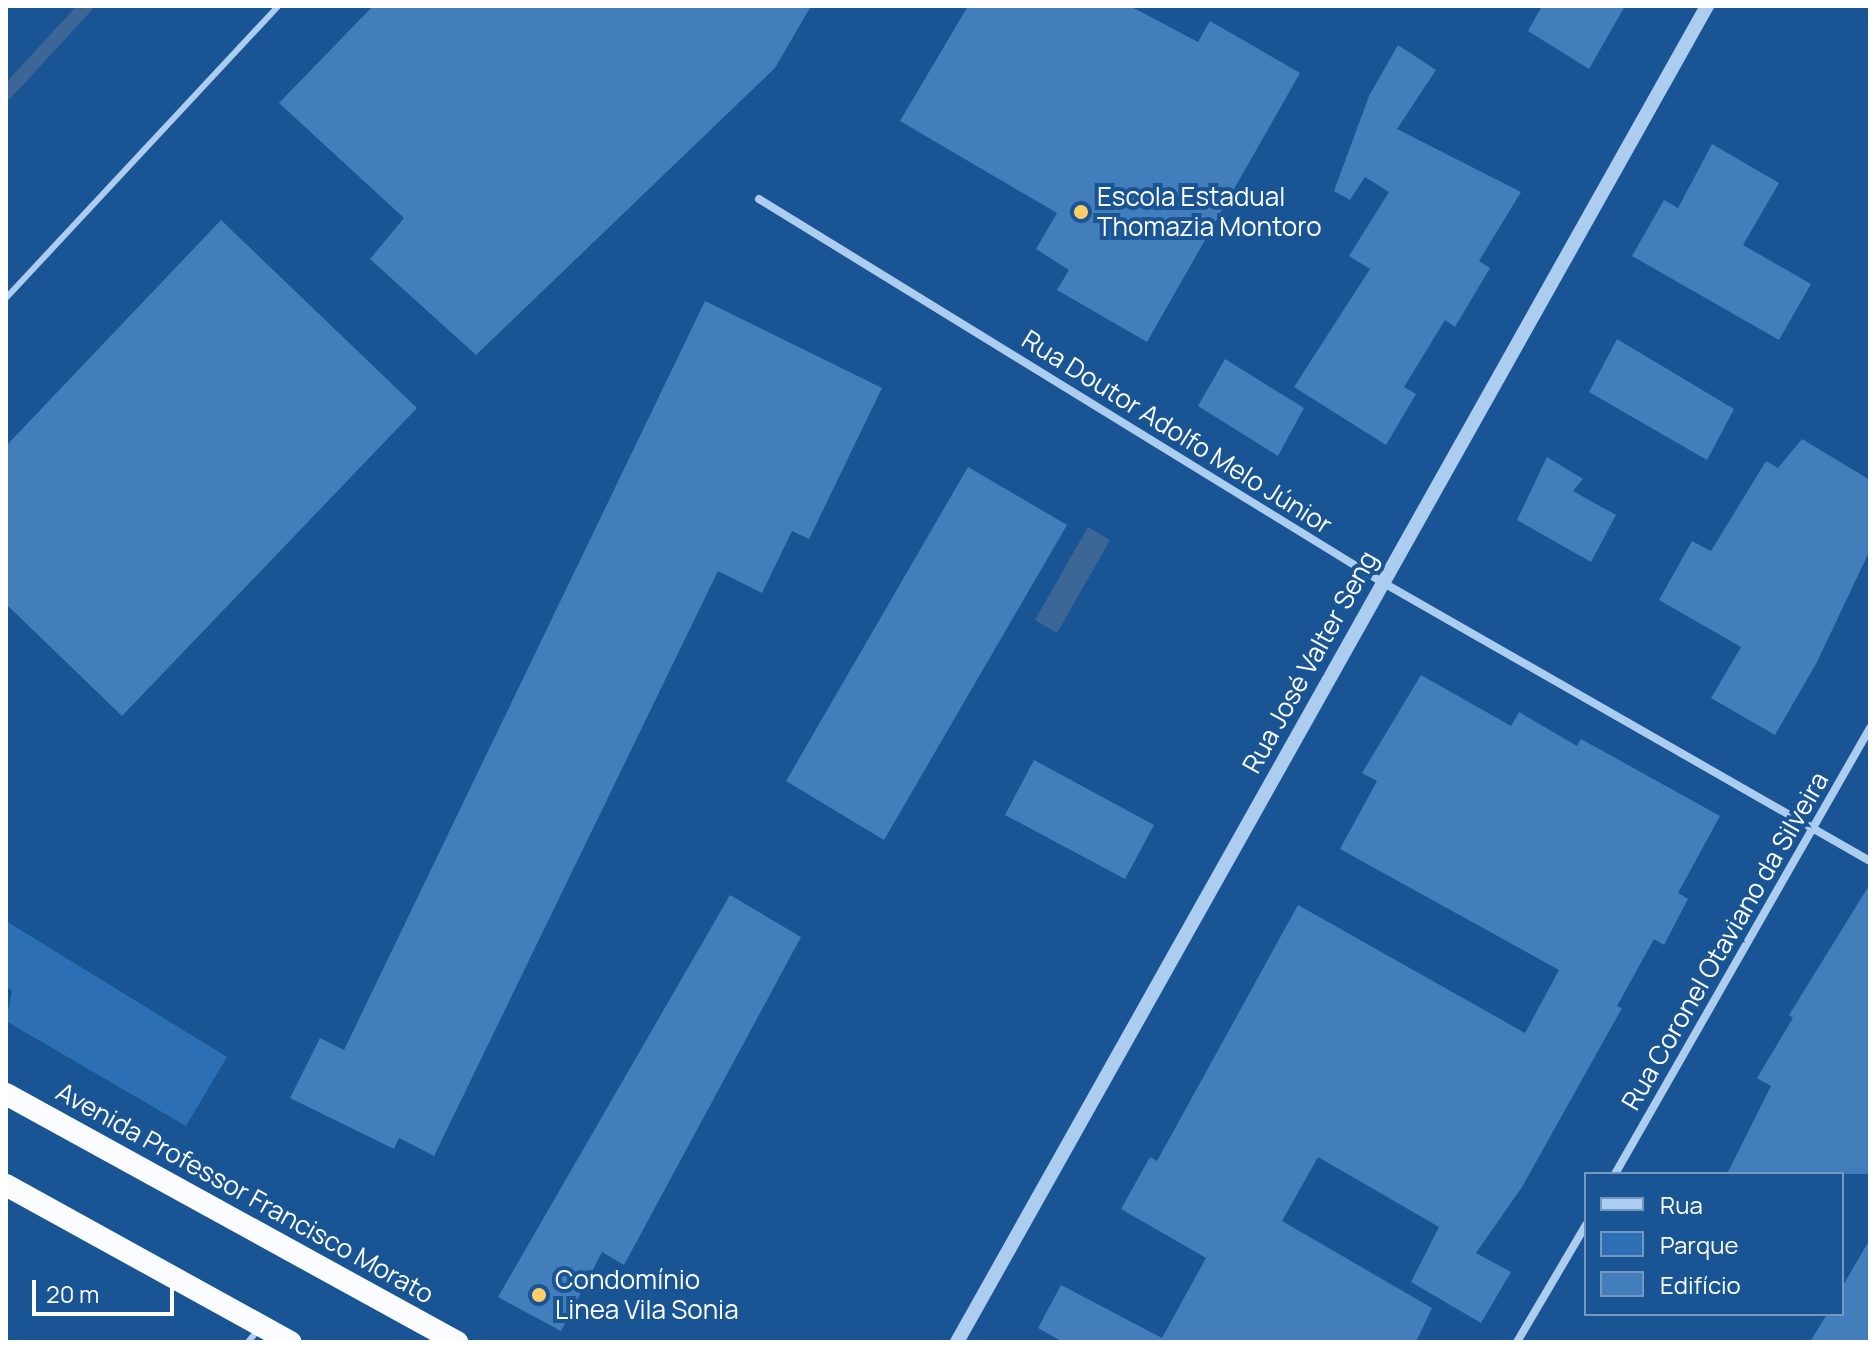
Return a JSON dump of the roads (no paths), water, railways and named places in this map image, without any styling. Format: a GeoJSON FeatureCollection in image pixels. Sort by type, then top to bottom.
{"type":"FeatureCollection","features":[{"type":"Feature","properties":{"kind":"highway","name":"Avenida Professor Francisco Morato"},"geometry":{"type":"LineString","coordinates":[[6,1094],[457,1342]]}},
{"type":"Feature","properties":{"kind":"highway"},"geometry":{"type":"LineString","coordinates":[[6,1185],[255,1334],[290,1342]]}},
{"type":"Feature","properties":{"kind":"street","name":"Rua José Valter Seng"},"geometry":{"type":"LineString","coordinates":[[957,1342],[1707,6]]}},
{"type":"Feature","properties":{"kind":"street","name":"Rua Doutor Adolfo Melo Júnior"},"geometry":{"type":"LineString","coordinates":[[759,199],[1382,582],[1870,861]]}},
{"type":"Feature","properties":{"kind":"street","name":"Rua Coronel Otaviano da Silveira"},"geometry":{"type":"LineString","coordinates":[[1616,1172],[1870,728]]}},
{"type":"Feature","properties":{"kind":"street"},"geometry":{"type":"LineString","coordinates":[[1517,1342],[1584,1228]]}},
{"type":"Feature","properties":{"kind":"lane"},"geometry":{"type":"LineString","coordinates":[[6,298],[278,6]]}},
{"type":"Feature","properties":{"kind":"waterway"},"geometry":{"type":"LineString","coordinates":[[6,93],[86,6]]}},
{"type":"Feature","properties":{"kind":"place","name":"Escola Estadual Thomazia Montoro"},"geometry":{"type":"Point","coordinates":[1081,212]}},
{"type":"Feature","properties":{"kind":"place","name":"Condomínio Linea Vila Sonia"},"geometry":{"type":"Point","coordinates":[539,1295]}}]}
